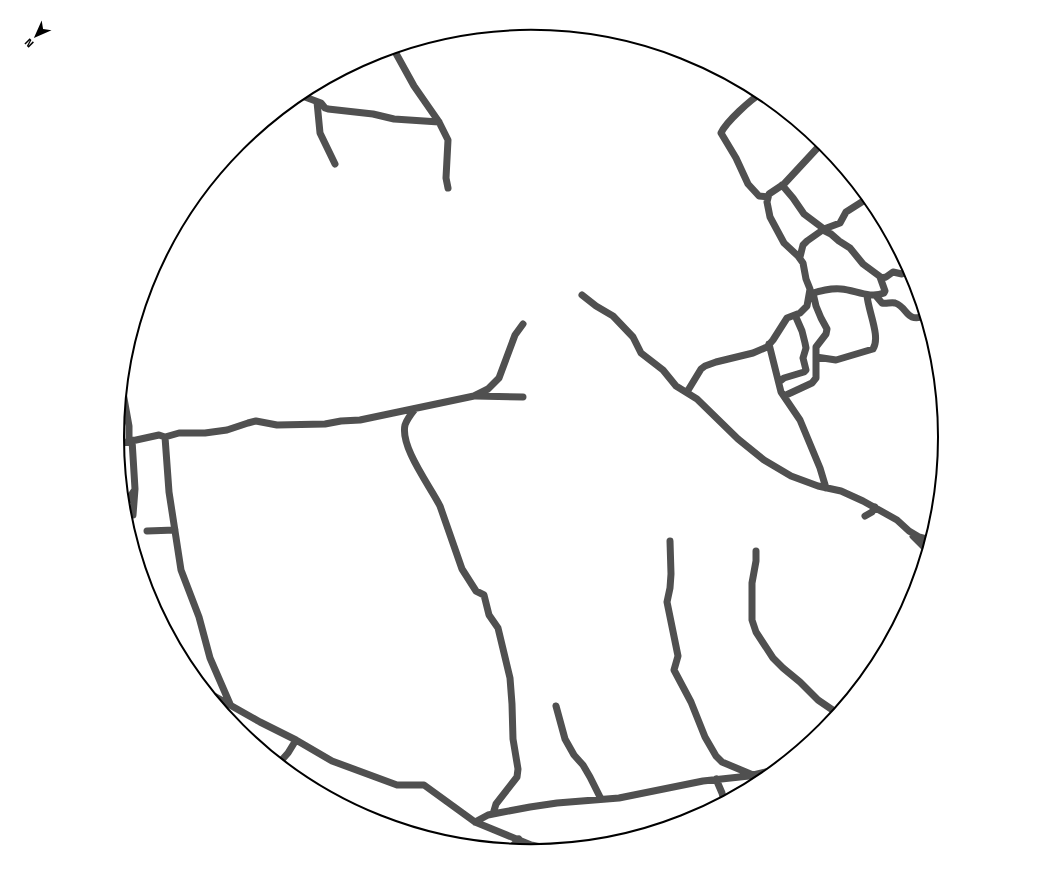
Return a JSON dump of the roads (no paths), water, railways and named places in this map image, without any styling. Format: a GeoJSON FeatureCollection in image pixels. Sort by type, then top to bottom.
{"type":"FeatureCollection","features":[{"type":"Feature","properties":{"kind":"street"},"geometry":{"type":"LineString","coordinates":[[396,53],[414,86],[439,122],[448,142],[446,178],[448,188]]}},
{"type":"Feature","properties":{"kind":"street"},"geometry":{"type":"LineString","coordinates":[[755,97],[729,122],[721,133],[736,158],[748,184],[759,196],[768,197]]}},
{"type":"Feature","properties":{"kind":"street"},"geometry":{"type":"LineString","coordinates":[[306,98],[322,103],[325,108],[328,109],[373,114],[394,119],[439,122]]}},
{"type":"Feature","properties":{"kind":"street"},"geometry":{"type":"LineString","coordinates":[[317,102],[320,133],[335,164]]}},
{"type":"Feature","properties":{"kind":"street"},"geometry":{"type":"LineString","coordinates":[[784,396],[814,380],[817,375],[816,346],[826,334],[827,329],[821,318],[806,279],[803,263],[800,257],[784,243],[777,231],[768,210],[768,197],[773,190],[782,185],[818,148]]}},
{"type":"Feature","properties":{"kind":"street"},"geometry":{"type":"LineString","coordinates":[[782,185],[804,214],[823,230],[850,248],[860,261],[880,277],[885,292],[876,296],[841,289],[829,289],[812,294]]}},
{"type":"Feature","properties":{"kind":"street"},"geometry":{"type":"LineString","coordinates":[[800,257],[805,243],[823,230],[840,223],[846,212],[863,201]]}},
{"type":"Feature","properties":{"kind":"street"},"geometry":{"type":"LineString","coordinates":[[880,277],[884,278],[892,272],[903,273]]}},
{"type":"Feature","properties":{"kind":"street"},"geometry":{"type":"LineString","coordinates":[[687,392],[705,366],[753,353],[769,344],[787,318],[805,309],[812,294]]}},
{"type":"Feature","properties":{"kind":"street"},"geometry":{"type":"LineString","coordinates":[[582,295],[596,306],[613,316],[633,338],[640,353],[663,370],[679,389],[687,392],[697,399],[738,439],[764,460],[791,476],[818,486],[841,492],[875,507],[896,520],[923,546]]}},
{"type":"Feature","properties":{"kind":"street"},"geometry":{"type":"LineString","coordinates":[[816,357],[836,360],[873,350],[877,338],[869,310],[867,295]]}},
{"type":"Feature","properties":{"kind":"street"},"geometry":{"type":"LineString","coordinates":[[876,296],[882,303],[896,304],[911,316],[920,317]]}},
{"type":"Feature","properties":{"kind":"street"},"geometry":{"type":"LineString","coordinates":[[778,382],[784,378],[803,373],[806,370],[803,358],[806,348],[805,343],[802,331],[795,315]]}},
{"type":"Feature","properties":{"kind":"street"},"geometry":{"type":"LineString","coordinates":[[474,396],[488,389],[499,378],[515,335],[523,324]]}},
{"type":"Feature","properties":{"kind":"street"},"geometry":{"type":"LineString","coordinates":[[769,344],[781,392],[800,420],[820,468],[826,488]]}},
{"type":"Feature","properties":{"kind":"street"},"geometry":{"type":"LineString","coordinates":[[124,443],[159,435],[165,437],[179,433],[213,432],[256,422],[277,425],[325,424],[360,420],[474,396],[523,397]]}},
{"type":"Feature","properties":{"kind":"street"},"geometry":{"type":"LineString","coordinates":[[125,406],[131,441],[135,489],[133,515]]}},
{"type":"Feature","properties":{"kind":"street"},"geometry":{"type":"LineString","coordinates":[[415,409],[406,421],[405,426],[408,447],[440,506],[462,569],[476,591],[484,595],[489,615],[498,628],[510,678],[513,708],[513,739],[518,773],[514,783],[496,804],[493,814]]}},
{"type":"Feature","properties":{"kind":"street"},"geometry":{"type":"LineString","coordinates":[[165,437],[169,492],[183,578],[199,617],[210,658],[230,704]]}},
{"type":"Feature","properties":{"kind":"street"},"geometry":{"type":"LineString","coordinates":[[129,499],[135,489]]}},
{"type":"Feature","properties":{"kind":"street"},"geometry":{"type":"LineString","coordinates":[[865,516],[872,512],[875,507]]}},
{"type":"Feature","properties":{"kind":"street"},"geometry":{"type":"LineString","coordinates":[[147,531],[175,530]]}},
{"type":"Feature","properties":{"kind":"street"},"geometry":{"type":"LineString","coordinates":[[909,531],[925,539]]}},
{"type":"Feature","properties":{"kind":"street"},"geometry":{"type":"LineString","coordinates":[[670,541],[671,574],[667,602],[678,656],[674,670],[691,702],[705,737],[716,756],[722,762],[754,775]]}},
{"type":"Feature","properties":{"kind":"street"},"geometry":{"type":"LineString","coordinates":[[756,551],[752,583],[752,620],[756,632],[773,658],[782,668],[800,682],[818,700],[833,710]]}},
{"type":"Feature","properties":{"kind":"street"},"geometry":{"type":"LineString","coordinates":[[219,699],[332,761],[398,785],[424,785],[475,822],[529,844]]}},
{"type":"Feature","properties":{"kind":"street"},"geometry":{"type":"LineString","coordinates":[[556,706],[567,744],[587,771],[601,799]]}},
{"type":"Feature","properties":{"kind":"street"},"geometry":{"type":"LineString","coordinates":[[282,759],[296,740]]}},
{"type":"Feature","properties":{"kind":"street"},"geometry":{"type":"LineString","coordinates":[[475,822],[493,814],[557,803],[620,798],[716,779],[759,774]]}},
{"type":"Feature","properties":{"kind":"street"},"geometry":{"type":"LineString","coordinates":[[716,779],[723,795]]}},
{"type":"Feature","properties":{"kind":"street"},"geometry":{"type":"LineString","coordinates":[[515,843],[519,839]]}}]}
